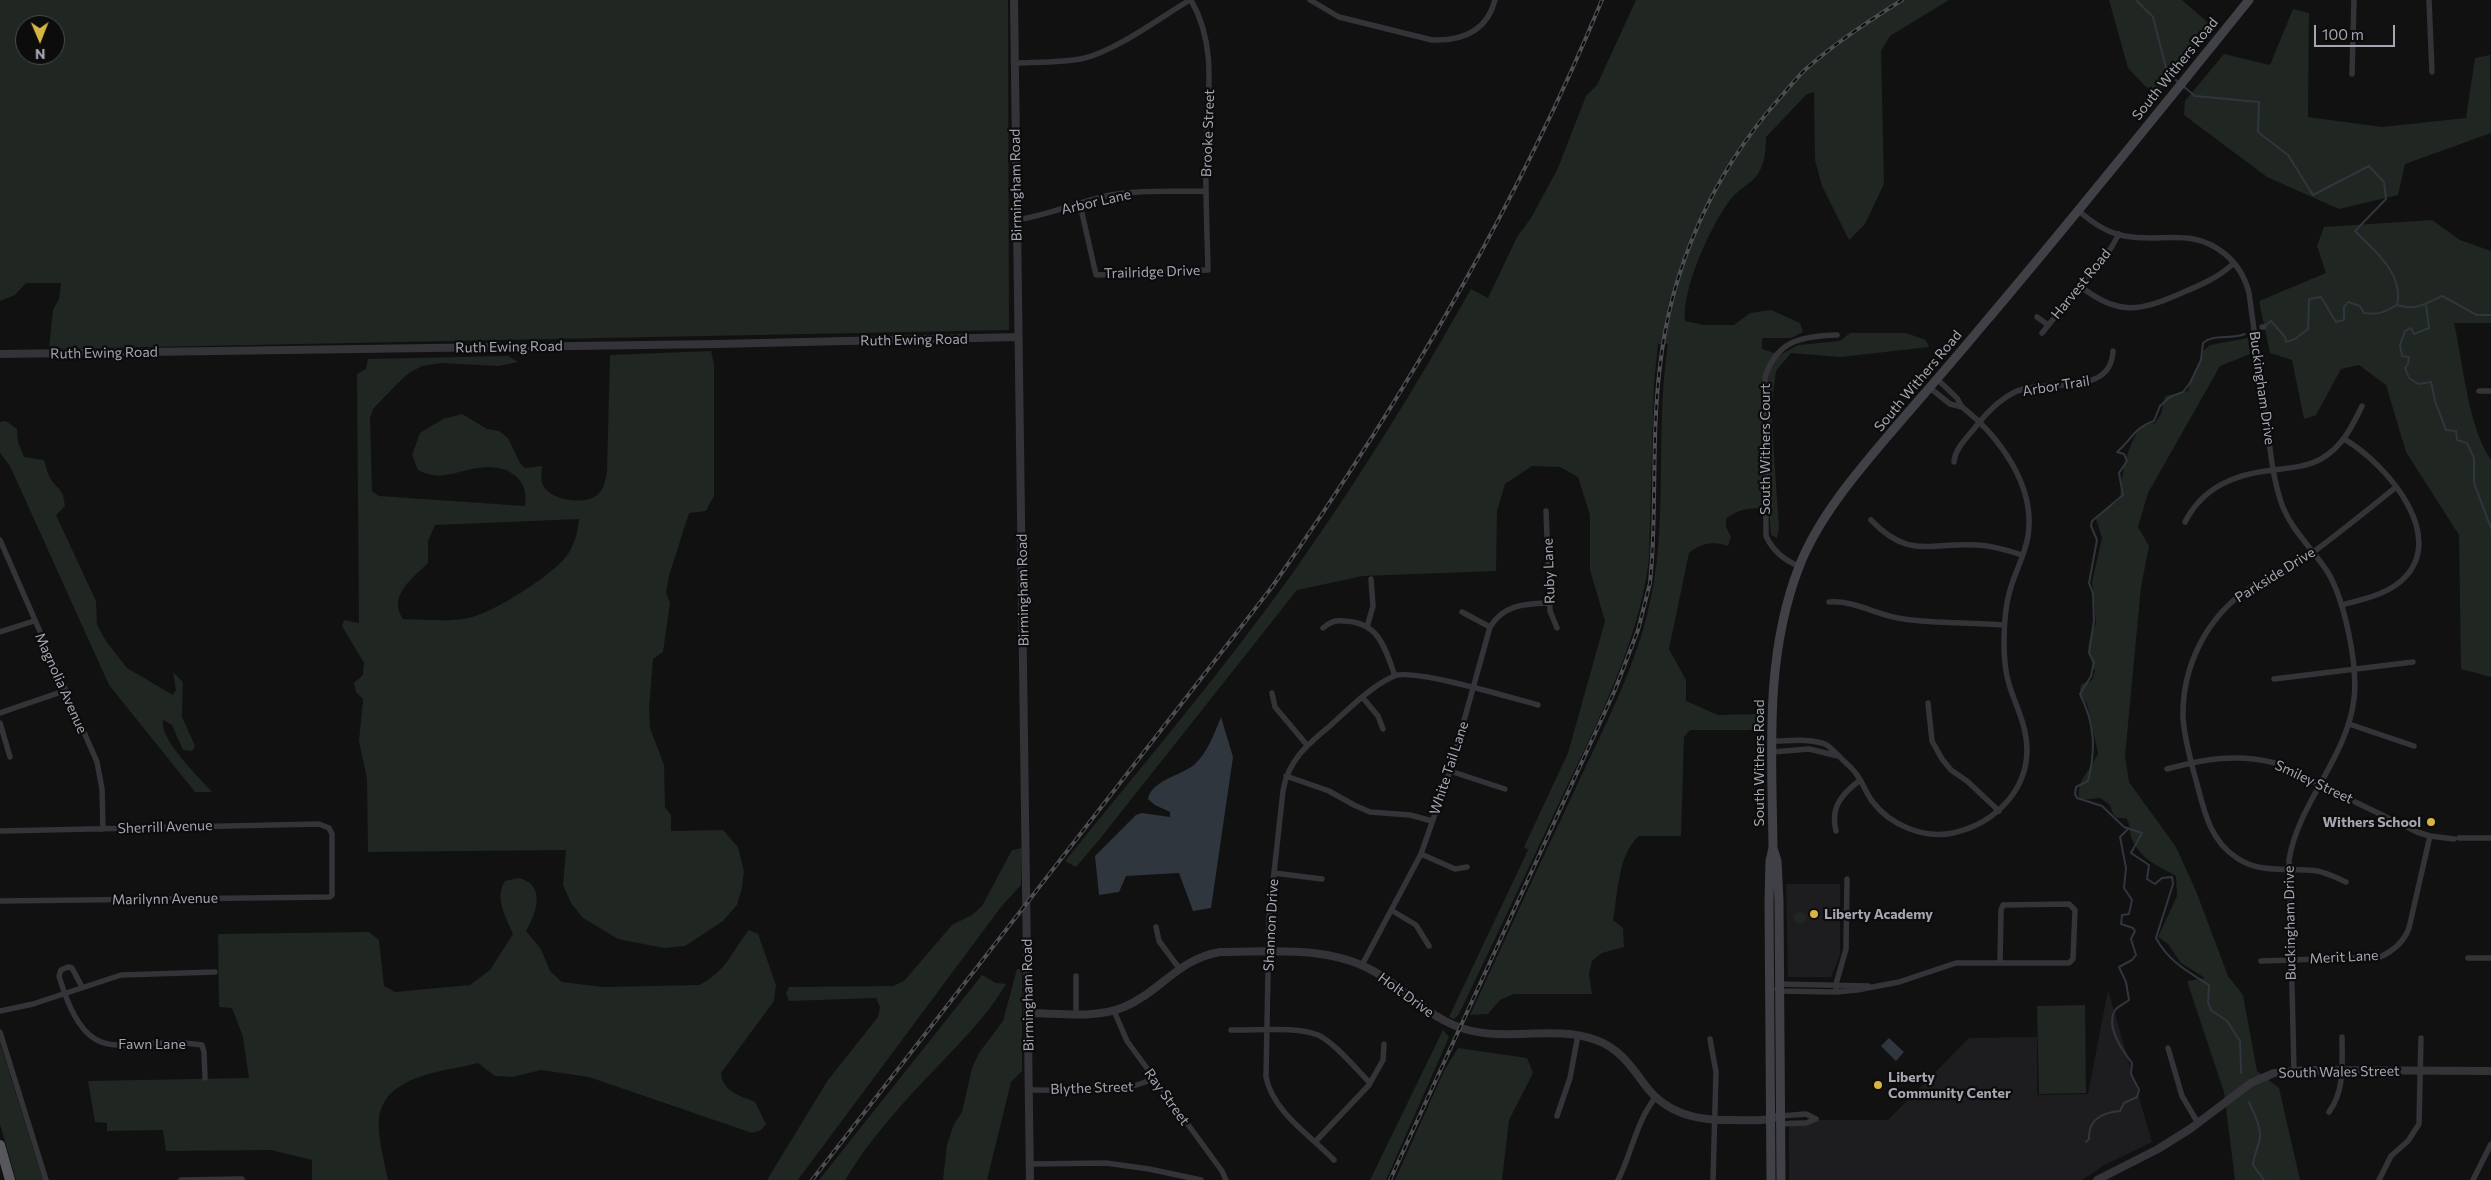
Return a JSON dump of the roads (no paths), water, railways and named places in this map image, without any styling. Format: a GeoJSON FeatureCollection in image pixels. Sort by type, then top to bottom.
{"type":"FeatureCollection","features":[{"type":"Feature","properties":{"kind":"highway"},"geometry":{"type":"LineString","coordinates":[[0,1145],[10,1180]]}},
{"type":"Feature","properties":{"kind":"main road","name":"South Withers Road"},"geometry":{"type":"LineString","coordinates":[[1781,1180],[1776,987],[1770,861],[1773,848],[1772,741],[1775,657],[1799,566],[1826,516],[1855,476],[2078,210],[2249,0]]}},
{"type":"Feature","properties":{"kind":"main road","name":"South Withers Road"},"geometry":{"type":"LineString","coordinates":[[1771,1180],[1771,1120],[1776,987]]}},
{"type":"Feature","properties":{"kind":"street","name":"Birmingham Road"},"geometry":{"type":"LineString","coordinates":[[1014,0],[1030,1180]]}},
{"type":"Feature","properties":{"kind":"street"},"geometry":{"type":"LineString","coordinates":[[1015,63],[1055,62],[1088,57],[1109,48],[1191,0]]}},
{"type":"Feature","properties":{"kind":"street","name":"Brooke Street"},"geometry":{"type":"LineString","coordinates":[[1191,0],[1203,27],[1211,72],[1206,142],[1208,270]]}},
{"type":"Feature","properties":{"kind":"street"},"geometry":{"type":"LineString","coordinates":[[1310,0],[1339,17],[1432,40],[1448,40],[1462,38],[1474,32],[1489,15],[1495,0]]}},
{"type":"Feature","properties":{"kind":"street"},"geometry":{"type":"LineString","coordinates":[[2352,74],[2354,0]]}},
{"type":"Feature","properties":{"kind":"street"},"geometry":{"type":"LineString","coordinates":[[2429,0],[2432,72]]}},
{"type":"Feature","properties":{"kind":"street","name":"Arbor Lane"},"geometry":{"type":"LineString","coordinates":[[1017,220],[1039,216],[1106,196],[1140,192],[1206,191]]}},
{"type":"Feature","properties":{"kind":"street","name":"Trailridge Drive"},"geometry":{"type":"LineString","coordinates":[[1080,204],[1096,275],[1208,270]]}},
{"type":"Feature","properties":{"kind":"street","name":"Buckingham Drive"},"geometry":{"type":"LineString","coordinates":[[2078,210],[2096,224],[2119,234],[2143,238],[2187,237],[2198,239],[2217,248],[2234,263],[2249,293],[2274,470],[2281,504],[2296,531],[2328,572],[2342,605],[2354,669],[2354,700],[2349,724],[2293,842],[2288,870],[2294,1070]]}},
{"type":"Feature","properties":{"kind":"street","name":"Harvest Road"},"geometry":{"type":"LineString","coordinates":[[2042,332],[2111,248],[2119,234]]}},
{"type":"Feature","properties":{"kind":"street"},"geometry":{"type":"LineString","coordinates":[[2080,286],[2102,302],[2112,305],[2148,306],[2210,281],[2234,263]]}},
{"type":"Feature","properties":{"kind":"street"},"geometry":{"type":"LineString","coordinates":[[2037,317],[2048,326]]}},
{"type":"Feature","properties":{"kind":"street","name":"South Withers Court"},"geometry":{"type":"LineString","coordinates":[[1799,566],[1783,559],[1771,547],[1766,536],[1765,377],[1772,361],[1783,347],[1796,340],[1837,335]]}},
{"type":"Feature","properties":{"kind":"street","name":"Ruth Ewing Road"},"geometry":{"type":"LineString","coordinates":[[0,354],[727,344],[1018,337]]}},
{"type":"Feature","properties":{"kind":"street","name":"Arbor Trail"},"geometry":{"type":"LineString","coordinates":[[1954,462],[1954,454],[1979,422],[1998,403],[2015,392],[2038,386],[2084,383],[2102,376],[2112,363],[2113,351]]}},
{"type":"Feature","properties":{"kind":"street"},"geometry":{"type":"LineString","coordinates":[[1772,741],[1800,741],[1824,744],[1833,749],[1848,764],[1879,810],[1901,825],[1926,833],[1949,833],[1982,823],[1999,811],[2018,784],[2027,755],[2026,736],[2007,672],[2004,625],[2010,592],[2028,535],[2028,511],[2022,485],[2002,450],[1979,422],[1962,407],[1957,398],[1937,379]]}},
{"type":"Feature","properties":{"kind":"street"},"geometry":{"type":"LineString","coordinates":[[1930,388],[1950,404],[1962,407]]}},
{"type":"Feature","properties":{"kind":"street"},"geometry":{"type":"LineString","coordinates":[[2479,392],[2491,391]]}},
{"type":"Feature","properties":{"kind":"street"},"geometry":{"type":"LineString","coordinates":[[2185,522],[2197,502],[2227,480],[2243,474],[2316,461],[2344,439],[2362,406]]}},
{"type":"Feature","properties":{"kind":"street"},"geometry":{"type":"LineString","coordinates":[[2342,605],[2362,600],[2388,589],[2401,579],[2412,564],[2417,544],[2416,524],[2408,504],[2373,459],[2344,439]]}},
{"type":"Feature","properties":{"kind":"street","name":"Parkside Drive"},"geometry":{"type":"LineString","coordinates":[[2346,882],[2317,871],[2271,870],[2252,866],[2236,857],[2221,844],[2207,821],[2191,762],[2184,731],[2184,699],[2190,667],[2201,641],[2215,619],[2236,598],[2260,582],[2297,564],[2396,488]]}},
{"type":"Feature","properties":{"kind":"street","name":"Ruby Lane"},"geometry":{"type":"LineString","coordinates":[[1546,511],[1550,603],[1557,628]]}},
{"type":"Feature","properties":{"kind":"street"},"geometry":{"type":"LineString","coordinates":[[1871,520],[1896,540],[1909,546],[1923,548],[1976,545],[1997,547],[2022,555]]}},
{"type":"Feature","properties":{"kind":"street","name":"Magnolia Avenue"},"geometry":{"type":"LineString","coordinates":[[0,540],[2,550],[97,762],[102,789],[103,829]]}},
{"type":"Feature","properties":{"kind":"street"},"geometry":{"type":"LineString","coordinates":[[1368,627],[1373,606],[1371,579]]}},
{"type":"Feature","properties":{"kind":"street"},"geometry":{"type":"LineString","coordinates":[[1829,602],[1843,601],[1882,615],[1904,620],[2004,625]]}},
{"type":"Feature","properties":{"kind":"street"},"geometry":{"type":"LineString","coordinates":[[1462,612],[1490,627],[1500,614],[1515,606],[1550,603]]}},
{"type":"Feature","properties":{"kind":"street"},"geometry":{"type":"LineString","coordinates":[[1323,628],[1336,620],[1358,622],[1368,627],[1383,643],[1395,676]]}},
{"type":"Feature","properties":{"kind":"street"},"geometry":{"type":"LineString","coordinates":[[0,632],[34,621]]}},
{"type":"Feature","properties":{"kind":"street","name":"White Tail Lane"},"geometry":{"type":"LineString","coordinates":[[1362,965],[1421,854],[1450,771],[1490,627]]}},
{"type":"Feature","properties":{"kind":"street"},"geometry":{"type":"LineString","coordinates":[[2274,679],[2413,662]]}},
{"type":"Feature","properties":{"kind":"street","name":"Shannon Drive"},"geometry":{"type":"LineString","coordinates":[[1334,1160],[1316,1141],[1297,1126],[1269,1088],[1266,1070],[1269,918],[1286,776],[1296,758],[1307,745],[1378,685],[1395,676],[1423,675],[1538,705]]}},
{"type":"Feature","properties":{"kind":"street"},"geometry":{"type":"LineString","coordinates":[[0,713],[64,690]]}},
{"type":"Feature","properties":{"kind":"street"},"geometry":{"type":"LineString","coordinates":[[1272,693],[1275,707],[1307,745]]}},
{"type":"Feature","properties":{"kind":"street"},"geometry":{"type":"LineString","coordinates":[[1363,698],[1378,716],[1383,729]]}},
{"type":"Feature","properties":{"kind":"street"},"geometry":{"type":"LineString","coordinates":[[1928,703],[1932,741],[1946,765],[1967,781],[1999,811]]}},
{"type":"Feature","properties":{"kind":"street"},"geometry":{"type":"LineString","coordinates":[[0,723],[10,757]]}},
{"type":"Feature","properties":{"kind":"street"},"geometry":{"type":"LineString","coordinates":[[2349,724],[2414,746]]}},
{"type":"Feature","properties":{"kind":"street"},"geometry":{"type":"LineString","coordinates":[[1772,752],[1809,749],[1838,756]]}},
{"type":"Feature","properties":{"kind":"street","name":"Smiley Street"},"geometry":{"type":"LineString","coordinates":[[2167,768],[2191,762],[2229,757],[2255,758],[2275,763],[2430,836],[2491,838]]}},
{"type":"Feature","properties":{"kind":"street"},"geometry":{"type":"LineString","coordinates":[[1450,771],[1505,789]]}},
{"type":"Feature","properties":{"kind":"street"},"geometry":{"type":"LineString","coordinates":[[1286,776],[1329,791],[1370,812],[1410,814],[1432,822]]}},
{"type":"Feature","properties":{"kind":"street"},"geometry":{"type":"LineString","coordinates":[[1836,831],[1833,820],[1835,808],[1844,792],[1860,780]]}},
{"type":"Feature","properties":{"kind":"street","name":"Sherrill Avenue"},"geometry":{"type":"LineString","coordinates":[[0,831],[319,824],[329,828],[332,834],[332,894],[330,897]]}},
{"type":"Feature","properties":{"kind":"street","name":"Merit Lane"},"geometry":{"type":"LineString","coordinates":[[2261,961],[2380,957],[2390,952],[2407,935],[2430,836]]}},
{"type":"Feature","properties":{"kind":"street"},"geometry":{"type":"LineString","coordinates":[[1421,854],[1454,869],[1467,867]]}},
{"type":"Feature","properties":{"kind":"street"},"geometry":{"type":"LineString","coordinates":[[1274,873],[1322,879]]}},
{"type":"Feature","properties":{"kind":"street"},"geometry":{"type":"LineString","coordinates":[[1836,992],[1836,984],[1846,955],[1847,879]]}},
{"type":"Feature","properties":{"kind":"street","name":"Marilynn Avenue"},"geometry":{"type":"LineString","coordinates":[[0,901],[330,897]]}},
{"type":"Feature","properties":{"kind":"street"},"geometry":{"type":"LineString","coordinates":[[1776,987],[1836,992],[1899,982],[1956,964],[2068,963],[2074,959],[2075,910],[2070,904],[2003,905],[2000,910],[2000,963]]}},
{"type":"Feature","properties":{"kind":"street"},"geometry":{"type":"LineString","coordinates":[[1391,910],[1416,925],[1429,946]]}},
{"type":"Feature","properties":{"kind":"street"},"geometry":{"type":"LineString","coordinates":[[1156,927],[1159,941],[1179,968]]}},
{"type":"Feature","properties":{"kind":"street","name":"Holt Drive"},"geometry":{"type":"LineString","coordinates":[[1028,1013],[1076,1014],[1114,1010],[1139,999],[1179,968],[1206,954],[1268,952],[1326,954],[1362,965],[1390,981],[1430,1014],[1459,1027],[1488,1033],[1578,1035],[1598,1040],[1616,1051],[1632,1066],[1656,1097],[1683,1114],[1714,1121],[1780,1120],[1806,1124],[1816,1119],[1806,1114],[1780,1120]]}},
{"type":"Feature","properties":{"kind":"street"},"geometry":{"type":"LineString","coordinates":[[2468,958],[2491,958]]}},
{"type":"Feature","properties":{"kind":"street"},"geometry":{"type":"LineString","coordinates":[[65,993],[59,976],[64,968],[75,970],[82,987]]}},
{"type":"Feature","properties":{"kind":"street"},"geometry":{"type":"LineString","coordinates":[[0,1011],[33,1004],[121,974],[215,972]]}},
{"type":"Feature","properties":{"kind":"street"},"geometry":{"type":"LineString","coordinates":[[1076,976],[1076,1014]]}},
{"type":"Feature","properties":{"kind":"street"},"geometry":{"type":"LineString","coordinates":[[1776,987],[1836,984],[1873,986]]}},
{"type":"Feature","properties":{"kind":"street","name":"Fawn Lane"},"geometry":{"type":"LineString","coordinates":[[65,993],[74,1019],[83,1031],[104,1043],[115,1045],[202,1045],[205,1078]]}},
{"type":"Feature","properties":{"kind":"street","name":"Ray Street"},"geometry":{"type":"LineString","coordinates":[[1114,1010],[1127,1041],[1222,1171],[1226,1180]]}},
{"type":"Feature","properties":{"kind":"street"},"geometry":{"type":"LineString","coordinates":[[1231,1030],[1317,1035],[1330,1044],[1370,1083]]}},
{"type":"Feature","properties":{"kind":"street"},"geometry":{"type":"LineString","coordinates":[[0,1032],[46,1180]]}},
{"type":"Feature","properties":{"kind":"street"},"geometry":{"type":"LineString","coordinates":[[1557,1116],[1570,1078],[1578,1035]]}},
{"type":"Feature","properties":{"kind":"street"},"geometry":{"type":"LineString","coordinates":[[2329,1112],[2337,1102],[2342,1084],[2342,1038]]}},
{"type":"Feature","properties":{"kind":"street"},"geometry":{"type":"LineString","coordinates":[[2379,1180],[2390,1156],[2408,1141],[2419,1124],[2421,1038]]}},
{"type":"Feature","properties":{"kind":"street"},"geometry":{"type":"LineString","coordinates":[[1710,1039],[1716,1072],[1713,1180]]}},
{"type":"Feature","properties":{"kind":"street"},"geometry":{"type":"LineString","coordinates":[[1316,1141],[1370,1083],[1383,1060],[1384,1044]]}},
{"type":"Feature","properties":{"kind":"street"},"geometry":{"type":"LineString","coordinates":[[2168,1048],[2182,1096],[2198,1123]]}},
{"type":"Feature","properties":{"kind":"street","name":"South Wales Street"},"geometry":{"type":"LineString","coordinates":[[2097,1180],[2158,1149],[2198,1123],[2251,1083],[2274,1073],[2294,1070],[2491,1071]]}},
{"type":"Feature","properties":{"kind":"street","name":"Blythe Street"},"geometry":{"type":"LineString","coordinates":[[1029,1090],[1123,1089],[1142,1085],[1153,1078]]}},
{"type":"Feature","properties":{"kind":"street"},"geometry":{"type":"LineString","coordinates":[[1618,1180],[1631,1152],[1644,1113],[1656,1097]]}},
{"type":"Feature","properties":{"kind":"street"},"geometry":{"type":"LineString","coordinates":[[2473,1180],[2491,1148]]}},
{"type":"Feature","properties":{"kind":"street"},"geometry":{"type":"LineString","coordinates":[[1030,1164],[1106,1163],[1149,1169],[1201,1180]]}},
{"type":"Feature","properties":{"kind":"street"},"geometry":{"type":"LineString","coordinates":[[181,1180],[242,1179]]}},
{"type":"Feature","properties":{"kind":"waterway"},"geometry":{"type":"LineString","coordinates":[[2136,0],[2153,17],[2167,72],[2178,82]]}},
{"type":"Feature","properties":{"kind":"waterway"},"geometry":{"type":"LineString","coordinates":[[2183,86],[2195,96],[2259,102],[2258,132],[2288,155],[2313,195],[2369,166],[2384,182],[2386,199],[2355,231],[2379,255],[2392,273],[2398,294],[2397,305]]}},
{"type":"Feature","properties":{"kind":"waterway"},"geometry":{"type":"LineString","coordinates":[[2397,305],[2415,307],[2442,296],[2477,315],[2491,315]]}},
{"type":"Feature","properties":{"kind":"waterway"},"geometry":{"type":"LineString","coordinates":[[2264,327],[2271,321],[2285,337],[2286,342],[2295,339],[2308,329],[2309,299],[2321,297],[2336,322],[2344,320],[2344,307],[2348,302],[2360,306],[2364,313],[2369,314],[2382,312],[2397,305]]}},
{"type":"Feature","properties":{"kind":"waterway"},"geometry":{"type":"LineString","coordinates":[[2426,304],[2429,328],[2414,334],[2411,328],[2405,331],[2400,345],[2402,356],[2409,357],[2405,368],[2409,378],[2418,384],[2431,382],[2435,401],[2446,430],[2456,431],[2457,440],[2467,443],[2474,458],[2474,483],[2491,528]]}},
{"type":"Feature","properties":{"kind":"waterway"},"geometry":{"type":"LineString","coordinates":[[2241,1073],[2240,1041],[2227,1021],[2211,1010],[2208,1002],[2209,985],[2173,960],[2156,938],[2173,884],[2172,877],[2162,878],[2155,884],[2147,879],[2149,865],[2131,853],[2142,833],[2124,827],[2102,806],[2077,798],[2075,794],[2076,787],[2088,781],[2093,747],[2089,716],[2080,694],[2091,676],[2094,662],[2089,653],[2094,621],[2093,594],[2089,583],[2097,540],[2091,526],[2092,521],[2123,495],[2119,473],[2127,461],[2124,454],[2117,452],[2138,430],[2154,421],[2160,406],[2170,397],[2183,392],[2190,383],[2201,360],[2203,343],[2212,338],[2234,337],[2245,334]]}},
{"type":"Feature","properties":{"kind":"waterway"},"geometry":{"type":"LineString","coordinates":[[2086,1142],[2089,1139],[2091,1126],[2097,1118],[2107,1113],[2120,1111],[2124,1103],[2137,1097],[2139,1090],[2131,1074],[2132,1063],[2116,1037],[2112,1022],[2116,1009],[2129,1000],[2126,982],[2119,967],[2132,960],[2136,955],[2131,939],[2135,931],[2133,928],[2121,924],[2122,915],[2129,914],[2132,900],[2124,888],[2126,868],[2120,837],[2128,829]]}},
{"type":"Feature","properties":{"kind":"waterway"},"geometry":{"type":"LineString","coordinates":[[2249,1102],[2260,1132],[2253,1165],[2264,1180]]}},
{"type":"Feature","properties":{"kind":"railway"},"geometry":{"type":"LineString","coordinates":[[812,1180],[1272,587],[1320,517],[1410,375],[1494,229],[1532,154],[1602,0]]}},
{"type":"Feature","properties":{"kind":"railway"},"geometry":{"type":"LineString","coordinates":[[1390,1180],[1615,690],[1638,630],[1650,583],[1656,414],[1660,366],[1674,293],[1685,258],[1699,224],[1715,191],[1734,159],[1755,129],[1795,80],[1840,41],[1902,0]]}},
{"type":"Feature","properties":{"kind":"place","name":"Withers School"},"geometry":{"type":"Point","coordinates":[2431,822]}},
{"type":"Feature","properties":{"kind":"place","name":"Liberty Academy"},"geometry":{"type":"Point","coordinates":[1814,914]}},
{"type":"Feature","properties":{"kind":"place","name":"Liberty Community Center"},"geometry":{"type":"Point","coordinates":[1878,1085]}}]}
